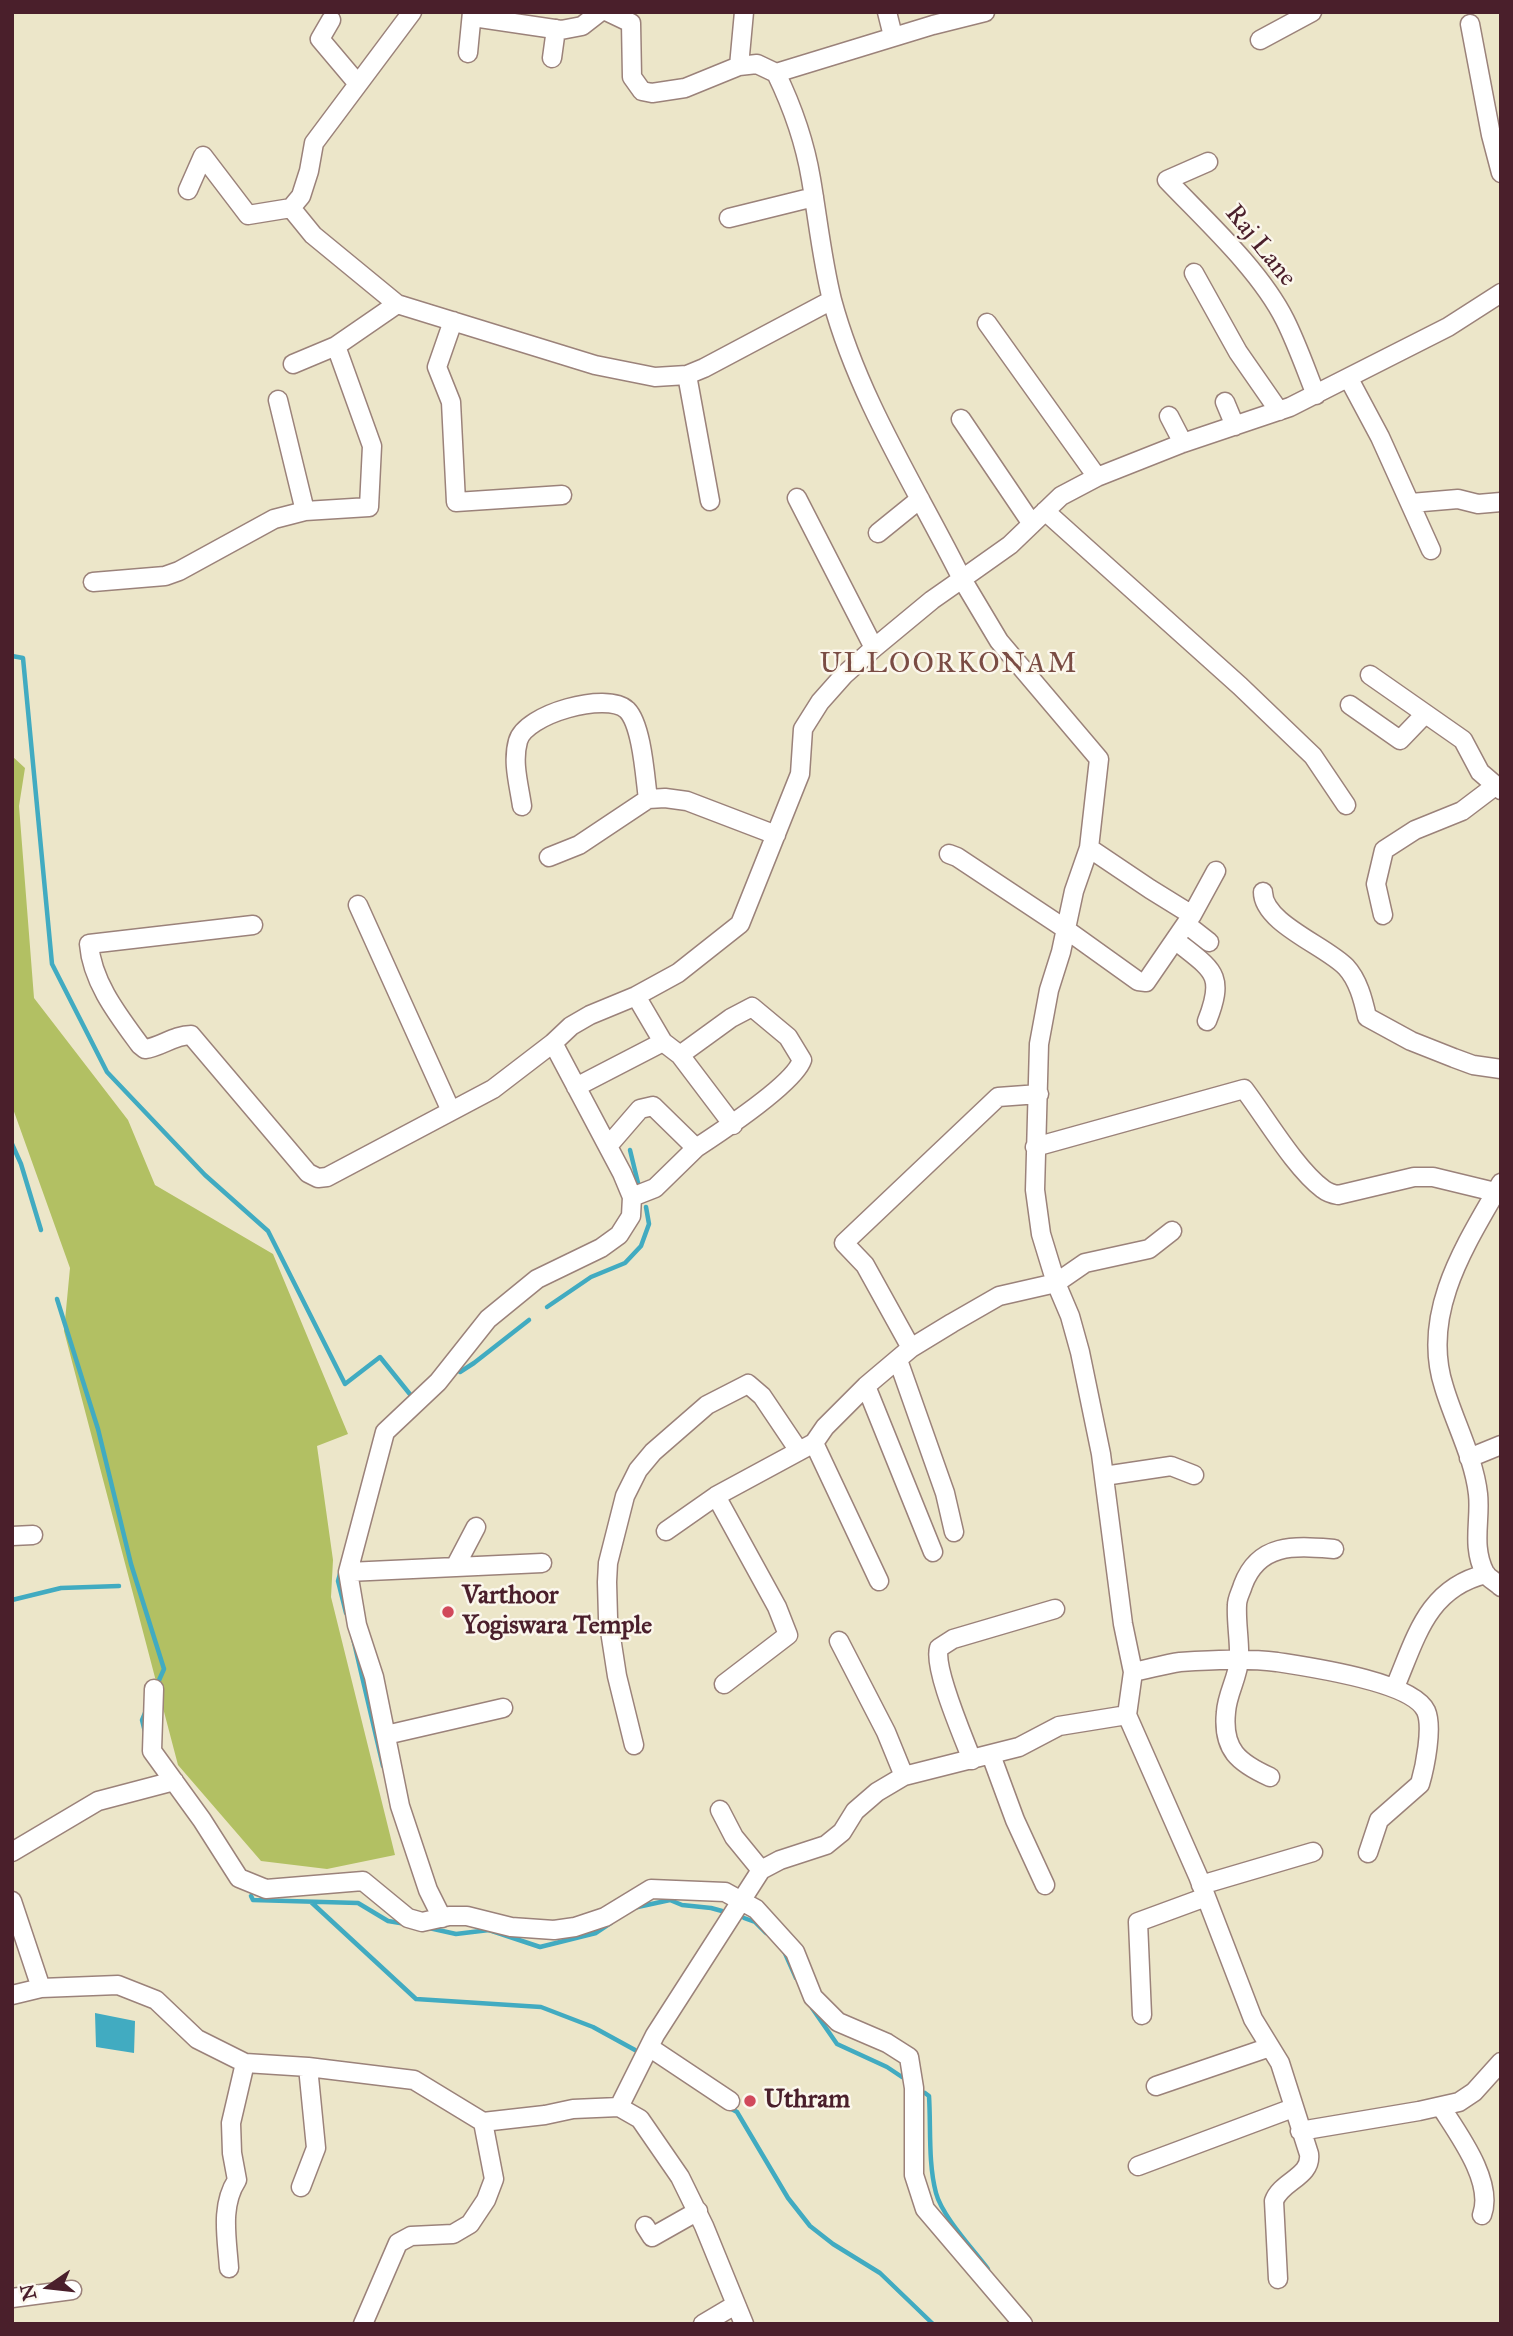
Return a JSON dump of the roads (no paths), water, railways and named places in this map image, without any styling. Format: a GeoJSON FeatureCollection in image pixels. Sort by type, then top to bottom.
{"type":"FeatureCollection","features":[{"type":"Feature","properties":{"kind":"street"},"geometry":{"type":"LineString","coordinates":[[188,190],[203,156],[248,215],[290,208],[301,196],[314,143],[412,12]]}},
{"type":"Feature","properties":{"kind":"street"},"geometry":{"type":"LineString","coordinates":[[468,53],[472,14],[555,29],[572,29],[582,26],[600,12]]}},
{"type":"Feature","properties":{"kind":"street"},"geometry":{"type":"LineString","coordinates":[[608,12],[631,23],[632,77],[642,91],[652,93],[685,88],[739,66],[757,64],[776,74],[790,102],[811,177],[832,300],[850,357],[869,403],[962,579],[999,641],[1099,759],[1089,848],[1074,891],[1049,990],[1039,1044],[1035,1190],[1041,1234],[1080,1352],[1104,1476],[1123,1624],[1133,1672],[1127,1715],[1204,1891],[1253,2019],[1280,2063],[1310,2163],[1306,2170],[1277,2192],[1274,2201],[1278,2279]]}},
{"type":"Feature","properties":{"kind":"street"},"geometry":{"type":"LineString","coordinates":[[739,66],[744,12]]}},
{"type":"Feature","properties":{"kind":"street"},"geometry":{"type":"LineString","coordinates":[[887,12],[893,36]]}},
{"type":"Feature","properties":{"kind":"street"},"geometry":{"type":"LineString","coordinates":[[776,74],[893,36],[985,12]]}},
{"type":"Feature","properties":{"kind":"street"},"geometry":{"type":"LineString","coordinates":[[1259,40],[1311,12]]}},
{"type":"Feature","properties":{"kind":"street"},"geometry":{"type":"LineString","coordinates":[[331,20],[320,39],[358,84]]}},
{"type":"Feature","properties":{"kind":"street"},"geometry":{"type":"LineString","coordinates":[[1471,24],[1491,135],[1501,173]]}},
{"type":"Feature","properties":{"kind":"street"},"geometry":{"type":"LineString","coordinates":[[552,58],[555,29]]}},
{"type":"Feature","properties":{"kind":"street","name":"Raj Lane"},"geometry":{"type":"LineString","coordinates":[[1208,162],[1167,180],[1218,233],[1265,289],[1285,320],[1317,395]]}},
{"type":"Feature","properties":{"kind":"street"},"geometry":{"type":"LineString","coordinates":[[729,218],[814,197]]}},
{"type":"Feature","properties":{"kind":"street"},"geometry":{"type":"LineString","coordinates":[[290,208],[313,235],[397,304],[595,365],[655,377],[687,375],[759,341],[832,300]]}},
{"type":"Feature","properties":{"kind":"street"},"geometry":{"type":"LineString","coordinates":[[1194,273],[1238,352],[1279,411]]}},
{"type":"Feature","properties":{"kind":"street"},"geometry":{"type":"LineString","coordinates":[[253,925],[89,944],[90,954],[111,1005],[140,1045],[145,1049],[152,1048],[183,1035],[191,1035],[308,1173],[318,1178],[327,1177],[492,1089],[571,1026],[678,973],[740,924],[800,774],[803,729],[828,693],[874,648],[932,600],[1010,545],[1061,496],[1097,477],[1183,443],[1279,411],[1317,395],[1448,327],[1501,293]]}},
{"type":"Feature","properties":{"kind":"street"},"geometry":{"type":"LineString","coordinates":[[293,364],[335,346],[397,304]]}},
{"type":"Feature","properties":{"kind":"street"},"geometry":{"type":"LineString","coordinates":[[453,321],[438,367],[451,402],[456,502],[562,495]]}},
{"type":"Feature","properties":{"kind":"street"},"geometry":{"type":"LineString","coordinates":[[987,323],[1097,477]]}},
{"type":"Feature","properties":{"kind":"street"},"geometry":{"type":"LineString","coordinates":[[93,582],[165,576],[274,519],[305,511],[369,507],[372,446],[335,346]]}},
{"type":"Feature","properties":{"kind":"street"},"geometry":{"type":"LineString","coordinates":[[687,375],[710,501]]}},
{"type":"Feature","properties":{"kind":"street"},"geometry":{"type":"LineString","coordinates":[[1349,379],[1411,503],[1431,550]]}},
{"type":"Feature","properties":{"kind":"street"},"geometry":{"type":"LineString","coordinates":[[278,400],[305,511]]}},
{"type":"Feature","properties":{"kind":"street"},"geometry":{"type":"LineString","coordinates":[[1225,402],[1235,426]]}},
{"type":"Feature","properties":{"kind":"street"},"geometry":{"type":"LineString","coordinates":[[1169,416],[1183,443]]}},
{"type":"Feature","properties":{"kind":"street"},"geometry":{"type":"LineString","coordinates":[[961,419],[1039,517],[1240,686],[1304,747],[1346,805]]}},
{"type":"Feature","properties":{"kind":"street"},"geometry":{"type":"LineString","coordinates":[[797,498],[874,648]]}},
{"type":"Feature","properties":{"kind":"street"},"geometry":{"type":"LineString","coordinates":[[878,533],[920,499]]}},
{"type":"Feature","properties":{"kind":"street"},"geometry":{"type":"LineString","coordinates":[[1411,503],[1458,499],[1478,504],[1501,502]]}},
{"type":"Feature","properties":{"kind":"street"},"geometry":{"type":"LineString","coordinates":[[1370,676],[1463,740],[1480,772],[1498,788],[1462,811],[1415,830],[1384,850],[1376,884],[1383,915]]}},
{"type":"Feature","properties":{"kind":"street"},"geometry":{"type":"LineString","coordinates":[[522,806],[516,767],[518,740],[528,725],[572,708],[611,702],[627,710],[636,726],[648,799]]}},
{"type":"Feature","properties":{"kind":"street"},"geometry":{"type":"LineString","coordinates":[[1350,705],[1401,740],[1424,714]]}},
{"type":"Feature","properties":{"kind":"street"},"geometry":{"type":"LineString","coordinates":[[550,857],[579,845],[648,799],[687,801],[776,835]]}},
{"type":"Feature","properties":{"kind":"street"},"geometry":{"type":"LineString","coordinates":[[1089,848],[1189,919],[1209,942]]}},
{"type":"Feature","properties":{"kind":"street"},"geometry":{"type":"LineString","coordinates":[[950,854],[1065,928],[1138,981],[1146,982],[1189,919],[1216,871]]}},
{"type":"Feature","properties":{"kind":"street"},"geometry":{"type":"LineString","coordinates":[[1263,892],[1263,900],[1278,918],[1345,967],[1362,997],[1367,1017],[1411,1041],[1472,1065],[1501,1069]]}},
{"type":"Feature","properties":{"kind":"street"},"geometry":{"type":"LineString","coordinates":[[358,905],[451,1111]]}},
{"type":"Feature","properties":{"kind":"street"},"geometry":{"type":"LineString","coordinates":[[1175,940],[1198,959],[1217,983],[1215,1001],[1207,1021]]}},
{"type":"Feature","properties":{"kind":"street"},"geometry":{"type":"LineString","coordinates":[[636,996],[663,1042],[680,1055],[733,1125]]}},
{"type":"Feature","properties":{"kind":"street"},"geometry":{"type":"LineString","coordinates":[[632,1197],[655,1188],[696,1148],[733,1125],[800,1065],[802,1060],[788,1037],[752,1007],[739,1013],[680,1055]]}},
{"type":"Feature","properties":{"kind":"street"},"geometry":{"type":"LineString","coordinates":[[576,1087],[663,1042]]}},
{"type":"Feature","properties":{"kind":"street"},"geometry":{"type":"LineString","coordinates":[[442,1918],[428,1890],[400,1806],[374,1677],[357,1625],[348,1572],[385,1432],[438,1382],[488,1319],[537,1279],[601,1248],[619,1235],[631,1216],[632,1197],[553,1043]]}},
{"type":"Feature","properties":{"kind":"street"},"geometry":{"type":"LineString","coordinates":[[1035,1147],[1244,1088],[1295,1159],[1321,1188],[1329,1193],[1338,1195],[1414,1177],[1433,1177],[1498,1187],[1447,1283],[1436,1354],[1479,1494],[1476,1528],[1478,1547],[1486,1574],[1501,1587]]}},
{"type":"Feature","properties":{"kind":"street"},"geometry":{"type":"LineString","coordinates":[[954,1532],[905,1354],[865,1265],[844,1243],[998,1097],[1039,1094]]}},
{"type":"Feature","properties":{"kind":"street"},"geometry":{"type":"LineString","coordinates":[[608,1146],[640,1109],[653,1106],[696,1148]]}},
{"type":"Feature","properties":{"kind":"street"},"geometry":{"type":"LineString","coordinates":[[666,1531],[716,1496],[807,1447],[866,1386],[905,1354],[999,1296],[1056,1283],[1085,1263],[1149,1249],[1172,1231]]}},
{"type":"Feature","properties":{"kind":"street"},"geometry":{"type":"LineString","coordinates":[[634,1745],[617,1676],[608,1618],[608,1563],[625,1496],[638,1470],[653,1452],[708,1405],[748,1384],[762,1396],[807,1447],[879,1581]]}},
{"type":"Feature","properties":{"kind":"street"},"geometry":{"type":"LineString","coordinates":[[866,1386],[933,1552]]}},
{"type":"Feature","properties":{"kind":"street"},"geometry":{"type":"LineString","coordinates":[[1469,1458],[1501,1445]]}},
{"type":"Feature","properties":{"kind":"street"},"geometry":{"type":"LineString","coordinates":[[1104,1476],[1171,1466],[1194,1475]]}},
{"type":"Feature","properties":{"kind":"street"},"geometry":{"type":"LineString","coordinates":[[716,1496],[777,1607],[788,1635],[724,1684]]}},
{"type":"Feature","properties":{"kind":"street"},"geometry":{"type":"LineString","coordinates":[[454,1567],[476,1527]]}},
{"type":"Feature","properties":{"kind":"street"},"geometry":{"type":"LineString","coordinates":[[12,1536],[33,1535]]}},
{"type":"Feature","properties":{"kind":"street"},"geometry":{"type":"LineString","coordinates":[[1270,1777],[1246,1766],[1234,1753],[1228,1740],[1226,1712],[1239,1661],[1237,1602],[1247,1575],[1261,1558],[1279,1549],[1299,1546],[1334,1549]]}},
{"type":"Feature","properties":{"kind":"street"},"geometry":{"type":"LineString","coordinates":[[348,1572],[542,1563]]}},
{"type":"Feature","properties":{"kind":"street"},"geometry":{"type":"LineString","coordinates":[[1395,1687],[1432,1607],[1446,1592],[1467,1579],[1486,1574]]}},
{"type":"Feature","properties":{"kind":"street"},"geometry":{"type":"LineString","coordinates":[[972,1760],[936,1657],[939,1648],[953,1639],[1055,1609]]}},
{"type":"Feature","properties":{"kind":"street"},"geometry":{"type":"LineString","coordinates":[[839,1641],[886,1732],[904,1776]]}},
{"type":"Feature","properties":{"kind":"street"},"geometry":{"type":"LineString","coordinates":[[1133,1672],[1178,1662],[1275,1662],[1395,1687],[1417,1700],[1426,1710],[1429,1726],[1420,1784],[1380,1820],[1368,1853]]}},
{"type":"Feature","properties":{"kind":"street"},"geometry":{"type":"LineString","coordinates":[[154,1689],[152,1751],[239,1878],[251,1884],[266,1889],[363,1881],[408,1918],[422,1922],[467,1916],[511,1927],[554,1930],[575,1927],[605,1917],[651,1889],[725,1892],[756,1909],[795,1952],[813,1997],[838,2022],[887,2043],[909,2057],[914,2088],[914,2175],[925,2209],[1023,2324]]}},
{"type":"Feature","properties":{"kind":"street"},"geometry":{"type":"LineString","coordinates":[[386,1735],[503,1708]]}},
{"type":"Feature","properties":{"kind":"street"},"geometry":{"type":"LineString","coordinates":[[620,2107],[649,2047],[761,1870],[780,1860],[826,1844],[842,1832],[855,1811],[877,1792],[904,1776],[1019,1747],[1059,1726],[1127,1715]]}},
{"type":"Feature","properties":{"kind":"street"},"geometry":{"type":"LineString","coordinates":[[991,1755],[1015,1820],[1045,1885]]}},
{"type":"Feature","properties":{"kind":"street"},"geometry":{"type":"LineString","coordinates":[[12,1852],[98,1801],[174,1781]]}},
{"type":"Feature","properties":{"kind":"street"},"geometry":{"type":"LineString","coordinates":[[720,1810],[734,1837],[761,1870]]}},
{"type":"Feature","properties":{"kind":"street"},"geometry":{"type":"LineString","coordinates":[[1142,2015],[1139,1922],[1204,1891],[1313,1852]]}},
{"type":"Feature","properties":{"kind":"street"},"geometry":{"type":"LineString","coordinates":[[12,1901],[41,1988]]}},
{"type":"Feature","properties":{"kind":"street"},"geometry":{"type":"LineString","coordinates":[[12,1995],[41,1988],[118,1985],[156,2000],[197,2039],[245,2063],[308,2067],[414,2080],[482,2122],[573,2109],[620,2107],[639,2119],[680,2177],[698,2211],[744,2324]]}},
{"type":"Feature","properties":{"kind":"street"},"geometry":{"type":"LineString","coordinates":[[649,2047],[730,2101]]}},
{"type":"Feature","properties":{"kind":"street"},"geometry":{"type":"LineString","coordinates":[[1156,2086],[1270,2047]]}},
{"type":"Feature","properties":{"kind":"street"},"geometry":{"type":"LineString","coordinates":[[1300,2131],[1459,2102],[1474,2092],[1501,2062]]}},
{"type":"Feature","properties":{"kind":"street"},"geometry":{"type":"LineString","coordinates":[[229,2267],[227,2204],[237,2180],[232,2153],[231,2123],[245,2063]]}},
{"type":"Feature","properties":{"kind":"street"},"geometry":{"type":"LineString","coordinates":[[301,2187],[316,2148],[308,2067]]}},
{"type":"Feature","properties":{"kind":"street"},"geometry":{"type":"LineString","coordinates":[[1441,2107],[1466,2147],[1479,2176],[1486,2205],[1482,2216]]}},
{"type":"Feature","properties":{"kind":"street"},"geometry":{"type":"LineString","coordinates":[[1138,2166],[1293,2108]]}},
{"type":"Feature","properties":{"kind":"street"},"geometry":{"type":"LineString","coordinates":[[363,2324],[398,2243],[411,2236],[453,2234],[470,2224],[486,2200],[494,2179],[482,2122]]}},
{"type":"Feature","properties":{"kind":"street"},"geometry":{"type":"LineString","coordinates":[[645,2226],[652,2237],[698,2211]]}},
{"type":"Feature","properties":{"kind":"street"},"geometry":{"type":"LineString","coordinates":[[12,2298],[72,2290]]}},
{"type":"Feature","properties":{"kind":"street"},"geometry":{"type":"LineString","coordinates":[[703,2324],[735,2305]]}},
{"type":"Feature","properties":{"kind":"water"},"geometry":{"type":"Polygon","coordinates":[[[95,2013],[135,2021],[134,2053],[96,2047],[95,2013]]]}},
{"type":"Feature","properties":{"kind":"waterway"},"geometry":{"type":"LineString","coordinates":[[12,656],[23,658],[52,964],[107,1072],[205,1175],[268,1231],[345,1384],[380,1357],[413,1398]]}},
{"type":"Feature","properties":{"kind":"waterway"},"geometry":{"type":"LineString","coordinates":[[12,1144],[21,1164],[41,1230]]}},
{"type":"Feature","properties":{"kind":"waterway"},"geometry":{"type":"LineString","coordinates":[[630,1150],[638,1183]]}},
{"type":"Feature","properties":{"kind":"waterway"},"geometry":{"type":"LineString","coordinates":[[547,1307],[591,1277],[625,1263],[641,1246],[649,1224],[646,1207]]}},
{"type":"Feature","properties":{"kind":"waterway"},"geometry":{"type":"LineString","coordinates":[[57,1299],[98,1429],[131,1564],[164,1669],[156,1687]]}},
{"type":"Feature","properties":{"kind":"waterway"},"geometry":{"type":"LineString","coordinates":[[460,1372],[529,1320]]}},
{"type":"Feature","properties":{"kind":"waterway"},"geometry":{"type":"LineString","coordinates":[[341,1570],[338,1581],[346,1613]]}},
{"type":"Feature","properties":{"kind":"waterway"},"geometry":{"type":"LineString","coordinates":[[12,1600],[61,1588],[119,1586]]}},
{"type":"Feature","properties":{"kind":"waterway"},"geometry":{"type":"LineString","coordinates":[[353,1638],[383,1766]]}},
{"type":"Feature","properties":{"kind":"waterway"},"geometry":{"type":"LineString","coordinates":[[145,1732],[142,1720],[147,1708]]}},
{"type":"Feature","properties":{"kind":"waterway"},"geometry":{"type":"LineString","coordinates":[[251,1896],[253,1900],[358,1903],[388,1921],[406,1924]]}},
{"type":"Feature","properties":{"kind":"waterway"},"geometry":{"type":"LineString","coordinates":[[633,1908],[670,1900],[682,1905],[722,1911]]}},
{"type":"Feature","properties":{"kind":"waterway"},"geometry":{"type":"LineString","coordinates":[[311,1902],[416,1999],[541,2007],[593,2027],[635,2050]]}},
{"type":"Feature","properties":{"kind":"waterway"},"geometry":{"type":"LineString","coordinates":[[744,1918],[755,1922],[766,1933]]}},
{"type":"Feature","properties":{"kind":"waterway"},"geometry":{"type":"LineString","coordinates":[[429,1928],[456,1934],[489,1930],[540,1947],[596,1933],[611,1923]]}},
{"type":"Feature","properties":{"kind":"waterway"},"geometry":{"type":"LineString","coordinates":[[784,1951],[796,1978]]}},
{"type":"Feature","properties":{"kind":"waterway"},"geometry":{"type":"LineString","coordinates":[[812,2008],[837,2044],[887,2067],[902,2077]]}},
{"type":"Feature","properties":{"kind":"waterway"},"geometry":{"type":"LineString","coordinates":[[925,2093],[929,2096],[933,2181],[939,2202],[951,2222],[988,2269]]}},
{"type":"Feature","properties":{"kind":"waterway"},"geometry":{"type":"LineString","coordinates":[[730,2108],[737,2112],[788,2198],[810,2226],[833,2244],[880,2273],[933,2324]]}},
{"type":"Feature","properties":{"kind":"place","name":"Varthoor Yogiswara Temple"},"geometry":{"type":"Point","coordinates":[448,1612]}},
{"type":"Feature","properties":{"kind":"place","name":"Uthram"},"geometry":{"type":"Point","coordinates":[750,2101]}},
{"type":"Feature","properties":{"kind":"district","name":"ULLOORKONAM"},"geometry":{"type":"Point","coordinates":[949,665]}}]}
